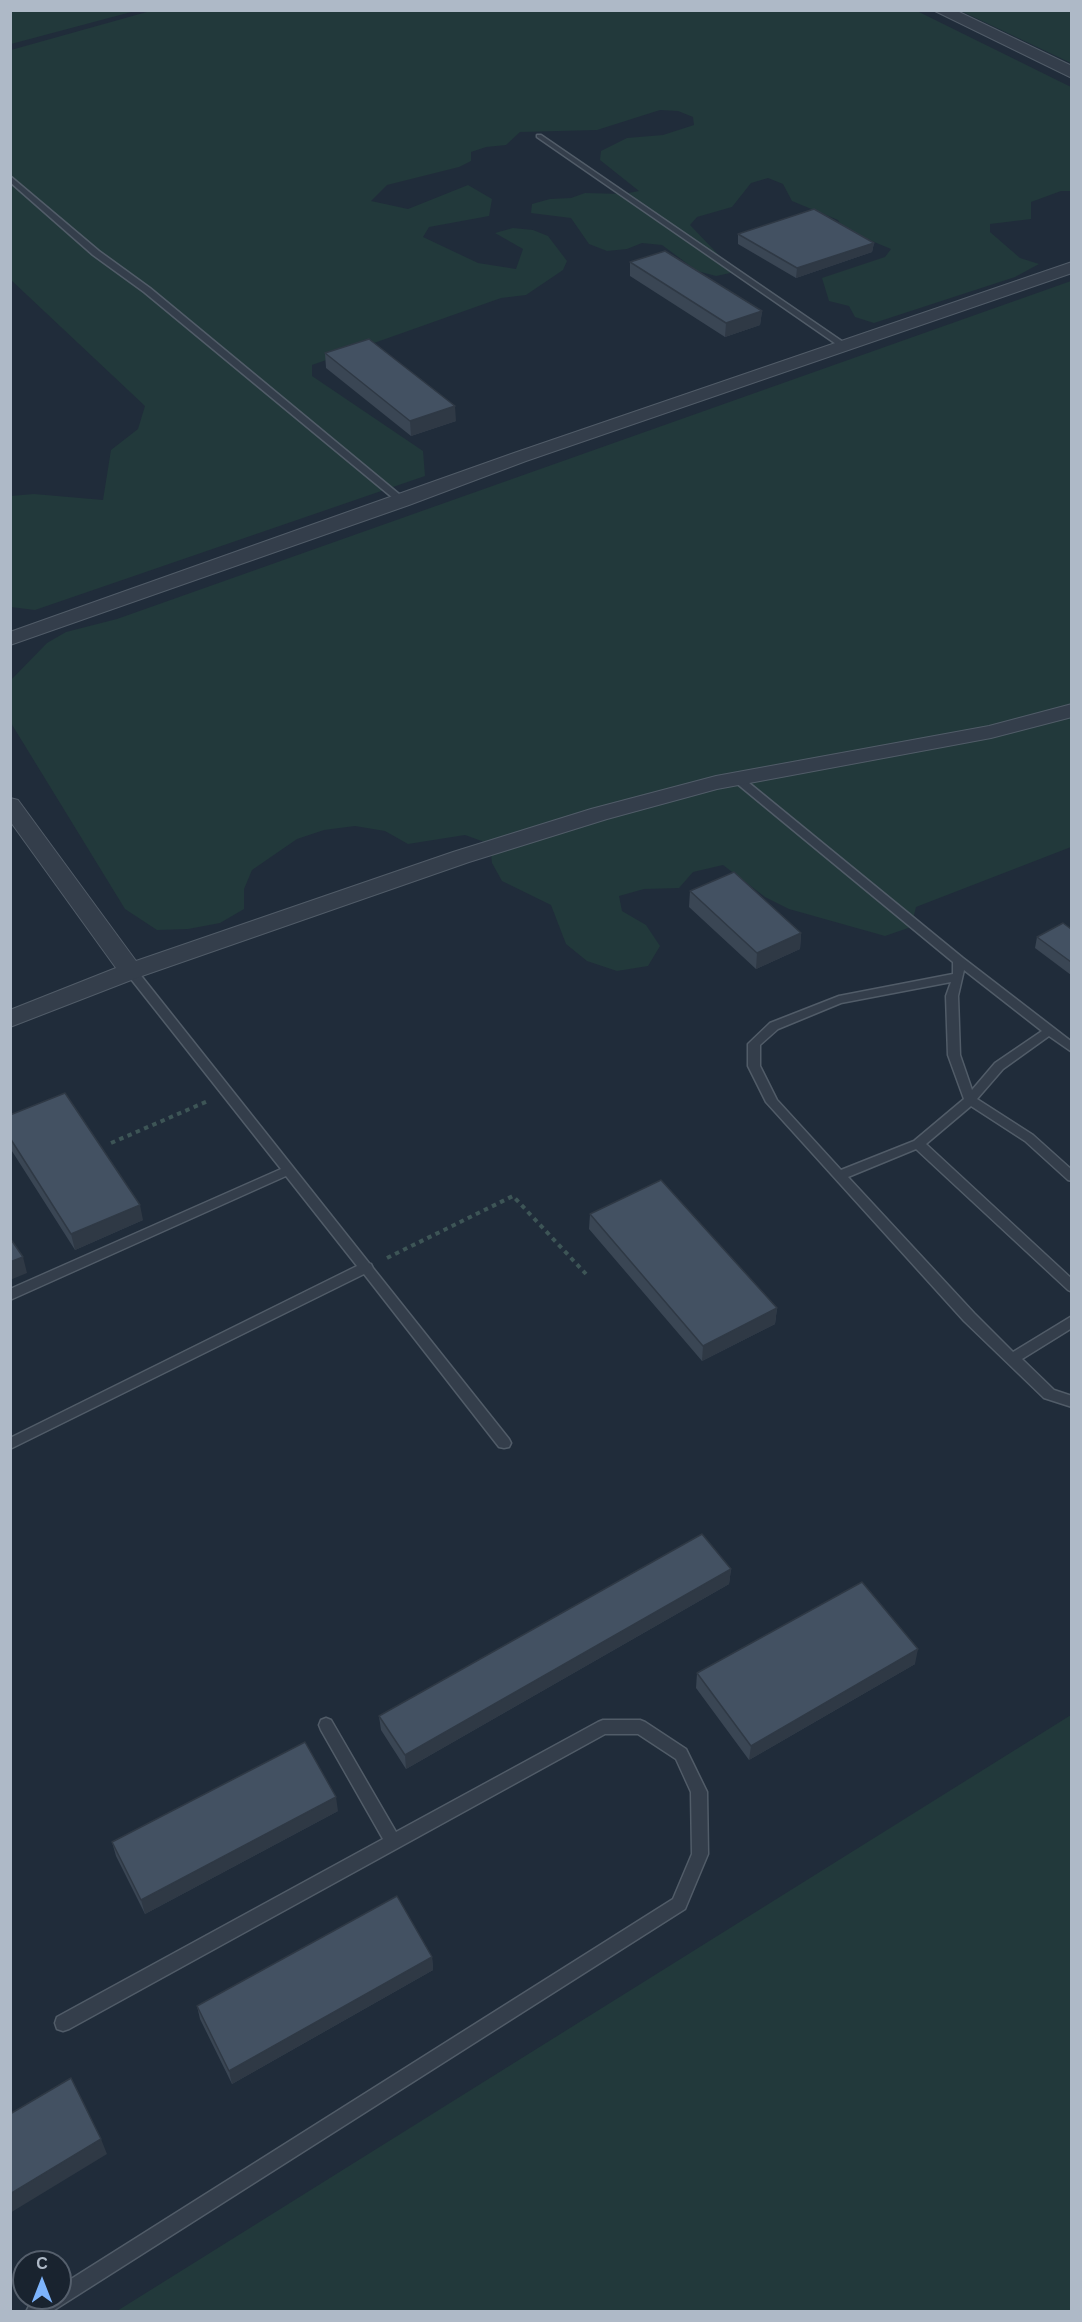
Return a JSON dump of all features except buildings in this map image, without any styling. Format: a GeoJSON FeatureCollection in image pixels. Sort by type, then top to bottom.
{"type":"FeatureCollection","features":[{"type":"Feature","properties":{"kind":"street"},"geometry":{"type":"LineString","coordinates":[[941,10],[1071,73]]}},
{"type":"Feature","properties":{"kind":"street"},"geometry":{"type":"LineString","coordinates":[[10,639],[842,344],[1071,267]]}},
{"type":"Feature","properties":{"kind":"street"},"geometry":{"type":"LineString","coordinates":[[10,1019],[131,971],[493,847],[599,814],[716,783],[991,732],[1071,710]]}},
{"type":"Feature","properties":{"kind":"street"},"geometry":{"type":"LineString","coordinates":[[10,805],[131,971]]}},
{"type":"Feature","properties":{"kind":"lane"},"geometry":{"type":"LineString","coordinates":[[539,136],[842,344]]}},
{"type":"Feature","properties":{"kind":"lane"},"geometry":{"type":"LineString","coordinates":[[10,178],[96,253],[147,290],[402,501]]}},
{"type":"Feature","properties":{"kind":"lane"},"geometry":{"type":"LineString","coordinates":[[739,780],[959,961],[1071,1048]]}},
{"type":"Feature","properties":{"kind":"lane"},"geometry":{"type":"LineString","coordinates":[[959,961],[958,977],[952,996],[954,1055],[970,1101],[1029,1138],[1071,1177]]}},
{"type":"Feature","properties":{"kind":"lane"},"geometry":{"type":"LineString","coordinates":[[131,971],[504,1443]]}},
{"type":"Feature","properties":{"kind":"lane"},"geometry":{"type":"LineString","coordinates":[[958,977],[839,1000],[774,1026],[754,1044],[754,1066],[772,1102],[969,1317],[1049,1394],[1071,1402]]}},
{"type":"Feature","properties":{"kind":"lane"},"geometry":{"type":"LineString","coordinates":[[840,1175],[918,1144],[970,1101],[999,1066],[1049,1030]]}},
{"type":"Feature","properties":{"kind":"lane"},"geometry":{"type":"LineString","coordinates":[[918,1144],[1071,1287]]}},
{"type":"Feature","properties":{"kind":"lane"},"geometry":{"type":"LineString","coordinates":[[10,1295],[289,1170]]}},
{"type":"Feature","properties":{"kind":"lane"},"geometry":{"type":"LineString","coordinates":[[10,1444],[367,1268]]}},
{"type":"Feature","properties":{"kind":"lane"},"geometry":{"type":"LineString","coordinates":[[1012,1359],[1071,1322]]}},
{"type":"Feature","properties":{"kind":"lane"},"geometry":{"type":"LineString","coordinates":[[327,1725],[393,1842]]}},
{"type":"Feature","properties":{"kind":"lane"},"geometry":{"type":"LineString","coordinates":[[63,2024],[603,1727],[640,1727],[681,1754],[699,1792],[700,1854],[679,1904],[72,2288]]}},
{"type":"Feature","properties":{"kind":"path"},"geometry":{"type":"LineString","coordinates":[[111,1143],[228,1093]]}},
{"type":"Feature","properties":{"kind":"path"},"geometry":{"type":"LineString","coordinates":[[367,1268],[513,1196],[586,1274]]}},
{"type":"Feature","properties":{"kind":"green space"},"geometry":{"type":"Polygon","coordinates":[[[11,10],[135,10],[135,11],[11,44],[11,10]]]}},
{"type":"Feature","properties":{"kind":"green space"},"geometry":{"type":"Polygon","coordinates":[[[154,10],[915,10],[1071,87],[1071,191],[1061,191],[1031,202],[1031,219],[990,224],[990,232],[1020,258],[1039,264],[1015,277],[874,323],[855,317],[849,306],[829,301],[822,278],[885,257],[891,249],[843,229],[838,220],[792,201],[783,184],[768,178],[751,183],[732,207],[697,217],[690,225],[735,272],[716,276],[697,271],[662,245],[642,243],[627,249],[607,251],[589,244],[571,218],[531,213],[532,204],[550,199],[571,198],[585,193],[623,194],[639,191],[600,160],[601,151],[627,138],[663,135],[694,125],[693,117],[678,111],[660,110],[597,130],[520,132],[506,145],[486,147],[471,152],[471,161],[459,167],[387,185],[371,201],[408,209],[468,185],[492,199],[489,216],[429,227],[423,237],[478,263],[516,269],[523,249],[495,233],[513,228],[533,230],[548,236],[567,261],[563,270],[526,295],[501,298],[312,365],[312,376],[423,451],[425,476],[35,610],[11,607],[10,496],[34,494],[103,500],[111,450],[138,429],[145,406],[11,280],[11,50],[154,10]]]}},
{"type":"Feature","properties":{"kind":"green space"},"geometry":{"type":"Polygon","coordinates":[[[961,11],[1071,11],[1071,63],[961,11]]]}},
{"type":"Feature","properties":{"kind":"green space"},"geometry":{"type":"Polygon","coordinates":[[[1071,281],[1071,847],[916,907],[911,927],[885,936],[789,909],[765,897],[723,865],[693,872],[679,888],[644,889],[619,896],[622,911],[646,925],[660,946],[648,966],[617,971],[587,961],[566,944],[551,905],[502,881],[492,863],[490,844],[465,835],[408,844],[385,831],[355,826],[324,830],[297,839],[252,870],[244,889],[244,909],[220,923],[188,929],[157,930],[125,909],[11,723],[11,680],[47,643],[66,632],[117,619],[1071,281]]]}},
{"type":"Feature","properties":{"kind":"green space"},"geometry":{"type":"Polygon","coordinates":[[[1071,1715],[1071,2311],[117,2311],[1071,1715]]]}}]}
